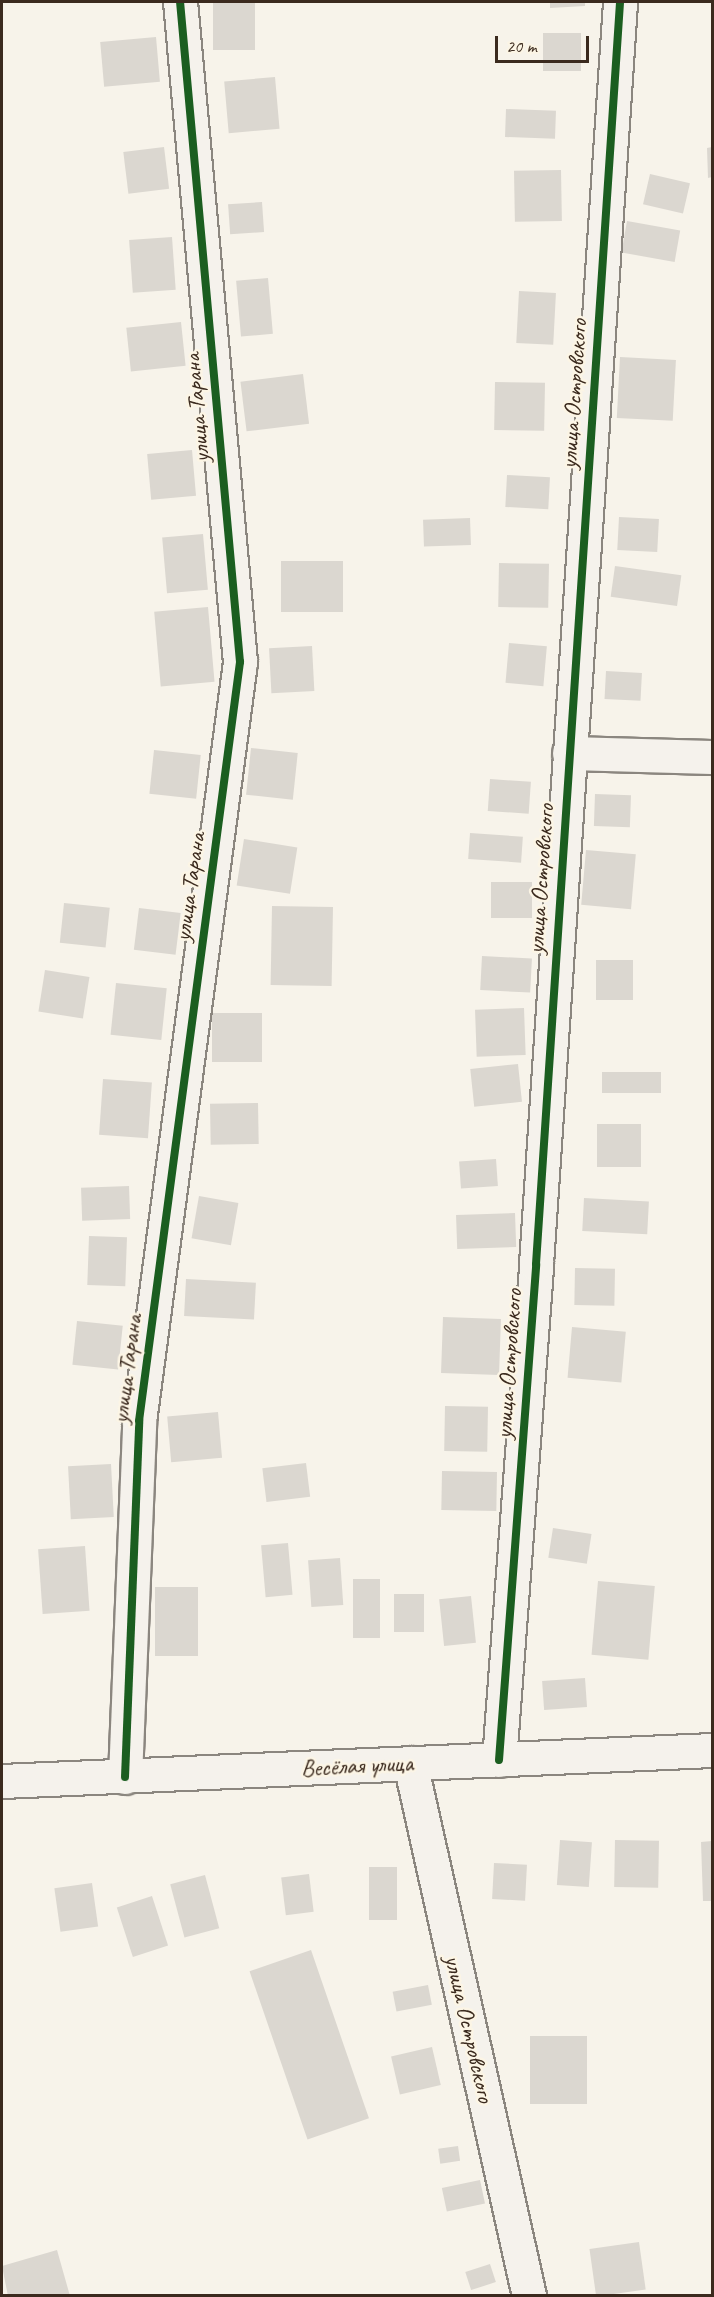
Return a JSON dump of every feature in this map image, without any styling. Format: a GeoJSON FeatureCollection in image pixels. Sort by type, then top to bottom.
{"type":"FeatureCollection","features":[{"type":"Feature","properties":{"kind":"street","name":"улица Тарана"},"geometry":{"type":"LineString","coordinates":[[125,1777],[139,1421],[240,662],[180,2]]}},
{"type":"Feature","properties":{"kind":"street","name":"улица Островского"},"geometry":{"type":"LineString","coordinates":[[499,1760],[536,1252],[620,2]]}},
{"type":"Feature","properties":{"kind":"street"},"geometry":{"type":"LineString","coordinates":[[568,753],[712,757]]}},
{"type":"Feature","properties":{"kind":"street","name":"Весёлая улица"},"geometry":{"type":"LineString","coordinates":[[2,1781],[712,1750]]}},
{"type":"Feature","properties":{"kind":"street","name":"улица Островского"},"geometry":{"type":"LineString","coordinates":[[410,1763],[529,2295]]}},
{"type":"Feature","properties":{"kind":"building"},"geometry":{"type":"Polygon","coordinates":[[[213,2],[255,2],[255,50],[213,50],[213,2]]]}},
{"type":"Feature","properties":{"kind":"building"},"geometry":{"type":"Polygon","coordinates":[[[550,2],[585,2],[585,6],[550,8],[550,2]]]}},
{"type":"Feature","properties":{"kind":"building"},"geometry":{"type":"Polygon","coordinates":[[[543,33],[581,33],[581,71],[543,71],[543,33]]]}},
{"type":"Feature","properties":{"kind":"building"},"geometry":{"type":"Polygon","coordinates":[[[156,37],[160,82],[104,87],[100,42],[156,37]]]}},
{"type":"Feature","properties":{"kind":"building"},"geometry":{"type":"Polygon","coordinates":[[[275,77],[280,129],[229,133],[224,81],[275,77]]]}},
{"type":"Feature","properties":{"kind":"building"},"geometry":{"type":"Polygon","coordinates":[[[506,109],[556,111],[555,139],[505,137],[506,109]]]}},
{"type":"Feature","properties":{"kind":"building"},"geometry":{"type":"Polygon","coordinates":[[[164,147],[169,189],[128,194],[123,152],[164,147]]]}},
{"type":"Feature","properties":{"kind":"building"},"geometry":{"type":"Polygon","coordinates":[[[712,147],[712,177],[708,178],[707,148],[712,147]]]}},
{"type":"Feature","properties":{"kind":"building"},"geometry":{"type":"Polygon","coordinates":[[[561,170],[562,221],[515,222],[514,171],[561,170]]]}},
{"type":"Feature","properties":{"kind":"building"},"geometry":{"type":"Polygon","coordinates":[[[650,174],[690,183],[683,213],[643,204],[650,174]]]}},
{"type":"Feature","properties":{"kind":"building"},"geometry":{"type":"Polygon","coordinates":[[[262,202],[264,232],[230,234],[228,204],[262,202]]]}},
{"type":"Feature","properties":{"kind":"building"},"geometry":{"type":"Polygon","coordinates":[[[627,221],[680,230],[675,262],[621,253],[627,221]]]}},
{"type":"Feature","properties":{"kind":"building"},"geometry":{"type":"Polygon","coordinates":[[[172,237],[176,290],[133,293],[129,240],[172,237]]]}},
{"type":"Feature","properties":{"kind":"building"},"geometry":{"type":"Polygon","coordinates":[[[268,278],[273,334],[241,337],[236,281],[268,278]]]}},
{"type":"Feature","properties":{"kind":"building"},"geometry":{"type":"Polygon","coordinates":[[[519,291],[556,293],[553,345],[516,343],[519,291]]]}},
{"type":"Feature","properties":{"kind":"building"},"geometry":{"type":"Polygon","coordinates":[[[181,322],[186,366],[131,372],[126,328],[181,322]]]}},
{"type":"Feature","properties":{"kind":"building"},"geometry":{"type":"Polygon","coordinates":[[[620,357],[676,360],[673,421],[617,418],[620,357]]]}},
{"type":"Feature","properties":{"kind":"building"},"geometry":{"type":"Polygon","coordinates":[[[303,374],[309,424],[247,431],[240,382],[303,374]]]}},
{"type":"Feature","properties":{"kind":"building"},"geometry":{"type":"Polygon","coordinates":[[[495,382],[545,383],[544,431],[494,430],[495,382]]]}},
{"type":"Feature","properties":{"kind":"building"},"geometry":{"type":"Polygon","coordinates":[[[192,450],[196,496],[151,500],[147,454],[192,450]]]}},
{"type":"Feature","properties":{"kind":"building"},"geometry":{"type":"Polygon","coordinates":[[[507,475],[550,477],[548,509],[505,507],[507,475]]]}},
{"type":"Feature","properties":{"kind":"building"},"geometry":{"type":"Polygon","coordinates":[[[619,517],[659,519],[657,552],[617,550],[619,517]]]}},
{"type":"Feature","properties":{"kind":"building"},"geometry":{"type":"Polygon","coordinates":[[[470,518],[471,545],[424,547],[423,520],[470,518]]]}},
{"type":"Feature","properties":{"kind":"building"},"geometry":{"type":"Polygon","coordinates":[[[203,534],[208,590],[167,593],[162,538],[203,534]]]}},
{"type":"Feature","properties":{"kind":"building"},"geometry":{"type":"Polygon","coordinates":[[[281,561],[343,561],[343,612],[281,612],[281,561]]]}},
{"type":"Feature","properties":{"kind":"building"},"geometry":{"type":"Polygon","coordinates":[[[499,563],[549,564],[548,608],[498,607],[499,563]]]}},
{"type":"Feature","properties":{"kind":"building"},"geometry":{"type":"Polygon","coordinates":[[[615,566],[681,575],[677,606],[611,597],[615,566]]]}},
{"type":"Feature","properties":{"kind":"building"},"geometry":{"type":"Polygon","coordinates":[[[208,607],[215,682],[161,686],[154,612],[208,607]]]}},
{"type":"Feature","properties":{"kind":"building"},"geometry":{"type":"Polygon","coordinates":[[[509,643],[547,646],[543,686],[506,683],[509,643]]]}},
{"type":"Feature","properties":{"kind":"building"},"geometry":{"type":"Polygon","coordinates":[[[312,646],[314,691],[271,693],[269,648],[312,646]]]}},
{"type":"Feature","properties":{"kind":"building"},"geometry":{"type":"Polygon","coordinates":[[[606,671],[642,673],[640,701],[605,699],[606,671]]]}},
{"type":"Feature","properties":{"kind":"building"},"geometry":{"type":"Polygon","coordinates":[[[251,748],[298,753],[293,800],[246,795],[251,748]]]}},
{"type":"Feature","properties":{"kind":"building"},"geometry":{"type":"Polygon","coordinates":[[[154,750],[201,755],[196,799],[149,794],[154,750]]]}},
{"type":"Feature","properties":{"kind":"building"},"geometry":{"type":"Polygon","coordinates":[[[490,779],[531,782],[529,814],[488,811],[490,779]]]}},
{"type":"Feature","properties":{"kind":"building"},"geometry":{"type":"Polygon","coordinates":[[[595,794],[631,795],[630,827],[594,826],[595,794]]]}},
{"type":"Feature","properties":{"kind":"building"},"geometry":{"type":"Polygon","coordinates":[[[470,833],[523,837],[521,863],[468,859],[470,833]]]}},
{"type":"Feature","properties":{"kind":"building"},"geometry":{"type":"Polygon","coordinates":[[[244,839],[297,847],[290,894],[237,885],[244,839]]]}},
{"type":"Feature","properties":{"kind":"building"},"geometry":{"type":"Polygon","coordinates":[[[586,850],[636,854],[631,909],[581,905],[586,850]]]}},
{"type":"Feature","properties":{"kind":"building"},"geometry":{"type":"Polygon","coordinates":[[[491,882],[532,882],[532,918],[491,918],[491,882]]]}},
{"type":"Feature","properties":{"kind":"building"},"geometry":{"type":"Polygon","coordinates":[[[64,903],[110,908],[106,948],[60,943],[64,903]]]}},
{"type":"Feature","properties":{"kind":"building"},"geometry":{"type":"Polygon","coordinates":[[[272,906],[333,907],[332,986],[271,985],[272,906]]]}},
{"type":"Feature","properties":{"kind":"building"},"geometry":{"type":"Polygon","coordinates":[[[139,908],[181,913],[176,955],[134,950],[139,908]]]}},
{"type":"Feature","properties":{"kind":"building"},"geometry":{"type":"Polygon","coordinates":[[[482,956],[532,959],[530,993],[480,990],[482,956]]]}},
{"type":"Feature","properties":{"kind":"building"},"geometry":{"type":"Polygon","coordinates":[[[596,960],[633,960],[633,1000],[596,1000],[596,960]]]}},
{"type":"Feature","properties":{"kind":"building"},"geometry":{"type":"Polygon","coordinates":[[[45,970],[89,977],[83,1019],[38,1011],[45,970]]]}},
{"type":"Feature","properties":{"kind":"building"},"geometry":{"type":"Polygon","coordinates":[[[116,983],[167,988],[161,1040],[111,1035],[116,983]]]}},
{"type":"Feature","properties":{"kind":"building"},"geometry":{"type":"Polygon","coordinates":[[[524,1008],[526,1055],[477,1057],[475,1010],[524,1008]]]}},
{"type":"Feature","properties":{"kind":"building"},"geometry":{"type":"Polygon","coordinates":[[[212,1013],[262,1013],[262,1062],[212,1062],[212,1013]]]}},
{"type":"Feature","properties":{"kind":"building"},"geometry":{"type":"Polygon","coordinates":[[[518,1064],[522,1102],[474,1107],[470,1069],[518,1064]]]}},
{"type":"Feature","properties":{"kind":"building"},"geometry":{"type":"Polygon","coordinates":[[[602,1072],[661,1072],[661,1093],[602,1093],[602,1072]]]}},
{"type":"Feature","properties":{"kind":"building"},"geometry":{"type":"Polygon","coordinates":[[[103,1079],[152,1082],[148,1138],[99,1135],[103,1079]]]}},
{"type":"Feature","properties":{"kind":"building"},"geometry":{"type":"Polygon","coordinates":[[[258,1103],[259,1144],[211,1145],[210,1104],[258,1103]]]}},
{"type":"Feature","properties":{"kind":"building"},"geometry":{"type":"Polygon","coordinates":[[[597,1124],[641,1124],[641,1167],[597,1167],[597,1124]]]}},
{"type":"Feature","properties":{"kind":"building"},"geometry":{"type":"Polygon","coordinates":[[[496,1159],[498,1186],[461,1189],[459,1162],[496,1159]]]}},
{"type":"Feature","properties":{"kind":"building"},"geometry":{"type":"Polygon","coordinates":[[[129,1186],[130,1219],[82,1221],[81,1188],[129,1186]]]}},
{"type":"Feature","properties":{"kind":"building"},"geometry":{"type":"Polygon","coordinates":[[[199,1196],[238,1203],[231,1245],[192,1238],[199,1196]]]}},
{"type":"Feature","properties":{"kind":"building"},"geometry":{"type":"Polygon","coordinates":[[[584,1198],[649,1201],[647,1234],[582,1231],[584,1198]]]}},
{"type":"Feature","properties":{"kind":"building"},"geometry":{"type":"Polygon","coordinates":[[[515,1213],[516,1247],[457,1249],[456,1215],[515,1213]]]}},
{"type":"Feature","properties":{"kind":"building"},"geometry":{"type":"Polygon","coordinates":[[[89,1236],[127,1237],[125,1286],[87,1285],[89,1236]]]}},
{"type":"Feature","properties":{"kind":"building"},"geometry":{"type":"Polygon","coordinates":[[[575,1268],[615,1269],[614,1306],[574,1305],[575,1268]]]}},
{"type":"Feature","properties":{"kind":"building"},"geometry":{"type":"Polygon","coordinates":[[[186,1279],[256,1283],[254,1320],[184,1316],[186,1279]]]}},
{"type":"Feature","properties":{"kind":"building"},"geometry":{"type":"Polygon","coordinates":[[[443,1317],[501,1319],[499,1375],[441,1373],[443,1317]]]}},
{"type":"Feature","properties":{"kind":"building"},"geometry":{"type":"Polygon","coordinates":[[[77,1321],[123,1326],[118,1370],[72,1365],[77,1321]]]}},
{"type":"Feature","properties":{"kind":"building"},"geometry":{"type":"Polygon","coordinates":[[[572,1327],[626,1332],[621,1383],[568,1378],[572,1327]]]}},
{"type":"Feature","properties":{"kind":"building"},"geometry":{"type":"Polygon","coordinates":[[[445,1406],[488,1407],[487,1452],[444,1451],[445,1406]]]}},
{"type":"Feature","properties":{"kind":"building"},"geometry":{"type":"Polygon","coordinates":[[[218,1412],[222,1458],[171,1462],[167,1416],[218,1412]]]}},
{"type":"Feature","properties":{"kind":"building"},"geometry":{"type":"Polygon","coordinates":[[[306,1463],[310,1497],[266,1502],[262,1468],[306,1463]]]}},
{"type":"Feature","properties":{"kind":"building"},"geometry":{"type":"Polygon","coordinates":[[[111,1464],[114,1517],[71,1519],[68,1466],[111,1464]]]}},
{"type":"Feature","properties":{"kind":"building"},"geometry":{"type":"Polygon","coordinates":[[[442,1471],[497,1472],[496,1511],[441,1510],[442,1471]]]}},
{"type":"Feature","properties":{"kind":"building"},"geometry":{"type":"Polygon","coordinates":[[[553,1528],[592,1534],[587,1564],[548,1558],[553,1528]]]}},
{"type":"Feature","properties":{"kind":"building"},"geometry":{"type":"Polygon","coordinates":[[[288,1543],[293,1595],[266,1597],[261,1545],[288,1543]]]}},
{"type":"Feature","properties":{"kind":"building"},"geometry":{"type":"Polygon","coordinates":[[[85,1546],[90,1611],[43,1614],[38,1549],[85,1546]]]}},
{"type":"Feature","properties":{"kind":"building"},"geometry":{"type":"Polygon","coordinates":[[[340,1558],[343,1605],[311,1607],[308,1560],[340,1558]]]}},
{"type":"Feature","properties":{"kind":"building"},"geometry":{"type":"Polygon","coordinates":[[[353,1579],[380,1579],[380,1638],[353,1638],[353,1579]]]}},
{"type":"Feature","properties":{"kind":"building"},"geometry":{"type":"Polygon","coordinates":[[[598,1581],[655,1586],[648,1660],[592,1655],[598,1581]]]}},
{"type":"Feature","properties":{"kind":"building"},"geometry":{"type":"Polygon","coordinates":[[[155,1587],[198,1587],[198,1656],[155,1656],[155,1587]]]}},
{"type":"Feature","properties":{"kind":"building"},"geometry":{"type":"Polygon","coordinates":[[[394,1594],[424,1594],[424,1632],[394,1632],[394,1594]]]}},
{"type":"Feature","properties":{"kind":"building"},"geometry":{"type":"Polygon","coordinates":[[[471,1596],[476,1643],[444,1646],[439,1599],[471,1596]]]}},
{"type":"Feature","properties":{"kind":"building"},"geometry":{"type":"Polygon","coordinates":[[[585,1678],[587,1707],[544,1710],[542,1681],[585,1678]]]}},
{"type":"Feature","properties":{"kind":"building"},"geometry":{"type":"Polygon","coordinates":[[[560,1840],[592,1842],[589,1887],[557,1885],[560,1840]]]}},
{"type":"Feature","properties":{"kind":"building"},"geometry":{"type":"Polygon","coordinates":[[[615,1840],[659,1841],[658,1888],[614,1887],[615,1840]]]}},
{"type":"Feature","properties":{"kind":"building"},"geometry":{"type":"Polygon","coordinates":[[[712,1841],[712,1901],[703,1901],[701,1842],[712,1841]]]}},
{"type":"Feature","properties":{"kind":"building"},"geometry":{"type":"Polygon","coordinates":[[[494,1863],[527,1865],[525,1901],[492,1899],[494,1863]]]}},
{"type":"Feature","properties":{"kind":"building"},"geometry":{"type":"Polygon","coordinates":[[[369,1867],[397,1867],[397,1920],[369,1920],[369,1867]]]}},
{"type":"Feature","properties":{"kind":"building"},"geometry":{"type":"Polygon","coordinates":[[[309,1874],[314,1912],[286,1915],[281,1877],[309,1874]]]}},
{"type":"Feature","properties":{"kind":"building"},"geometry":{"type":"Polygon","coordinates":[[[205,1875],[219,1928],[184,1937],[170,1884],[205,1875]]]}},
{"type":"Feature","properties":{"kind":"building"},"geometry":{"type":"Polygon","coordinates":[[[92,1883],[98,1927],[60,1932],[54,1888],[92,1883]]]}},
{"type":"Feature","properties":{"kind":"building"},"geometry":{"type":"Polygon","coordinates":[[[152,1896],[168,1945],[133,1957],[117,1907],[152,1896]]]}},
{"type":"Feature","properties":{"kind":"building"},"geometry":{"type":"Polygon","coordinates":[[[311,1950],[369,2118],[307,2139],[250,1971],[311,1950]]]}},
{"type":"Feature","properties":{"kind":"building"},"geometry":{"type":"Polygon","coordinates":[[[428,1985],[432,2005],[396,2012],[393,1992],[428,1985]]]}},
{"type":"Feature","properties":{"kind":"building"},"geometry":{"type":"Polygon","coordinates":[[[530,2036],[587,2036],[587,2104],[530,2104],[530,2036]]]}},
{"type":"Feature","properties":{"kind":"building"},"geometry":{"type":"Polygon","coordinates":[[[432,2047],[441,2085],[400,2094],[391,2056],[432,2047]]]}},
{"type":"Feature","properties":{"kind":"building"},"geometry":{"type":"Polygon","coordinates":[[[458,2146],[460,2161],[440,2164],[438,2149],[458,2146]]]}},
{"type":"Feature","properties":{"kind":"building"},"geometry":{"type":"Polygon","coordinates":[[[480,2180],[485,2203],[447,2212],[442,2188],[480,2180]]]}},
{"type":"Feature","properties":{"kind":"building"},"geometry":{"type":"Polygon","coordinates":[[[639,2242],[646,2290],[596,2296],[589,2249],[639,2242]]]}},
{"type":"Feature","properties":{"kind":"building"},"geometry":{"type":"Polygon","coordinates":[[[57,2250],[70,2296],[8,2296],[2,2266],[57,2250]]]}},
{"type":"Feature","properties":{"kind":"building"},"geometry":{"type":"Polygon","coordinates":[[[490,2264],[496,2282],[471,2290],[465,2272],[490,2264]]]}},
{"type":"Feature","properties":{"kind":"cycle path"},"geometry":{"type":"LineString","coordinates":[[125,1777],[139,1421],[240,662],[180,2]]}},
{"type":"Feature","properties":{"kind":"cycle path"},"geometry":{"type":"LineString","coordinates":[[499,1760],[536,1264],[620,2]]}}]}
